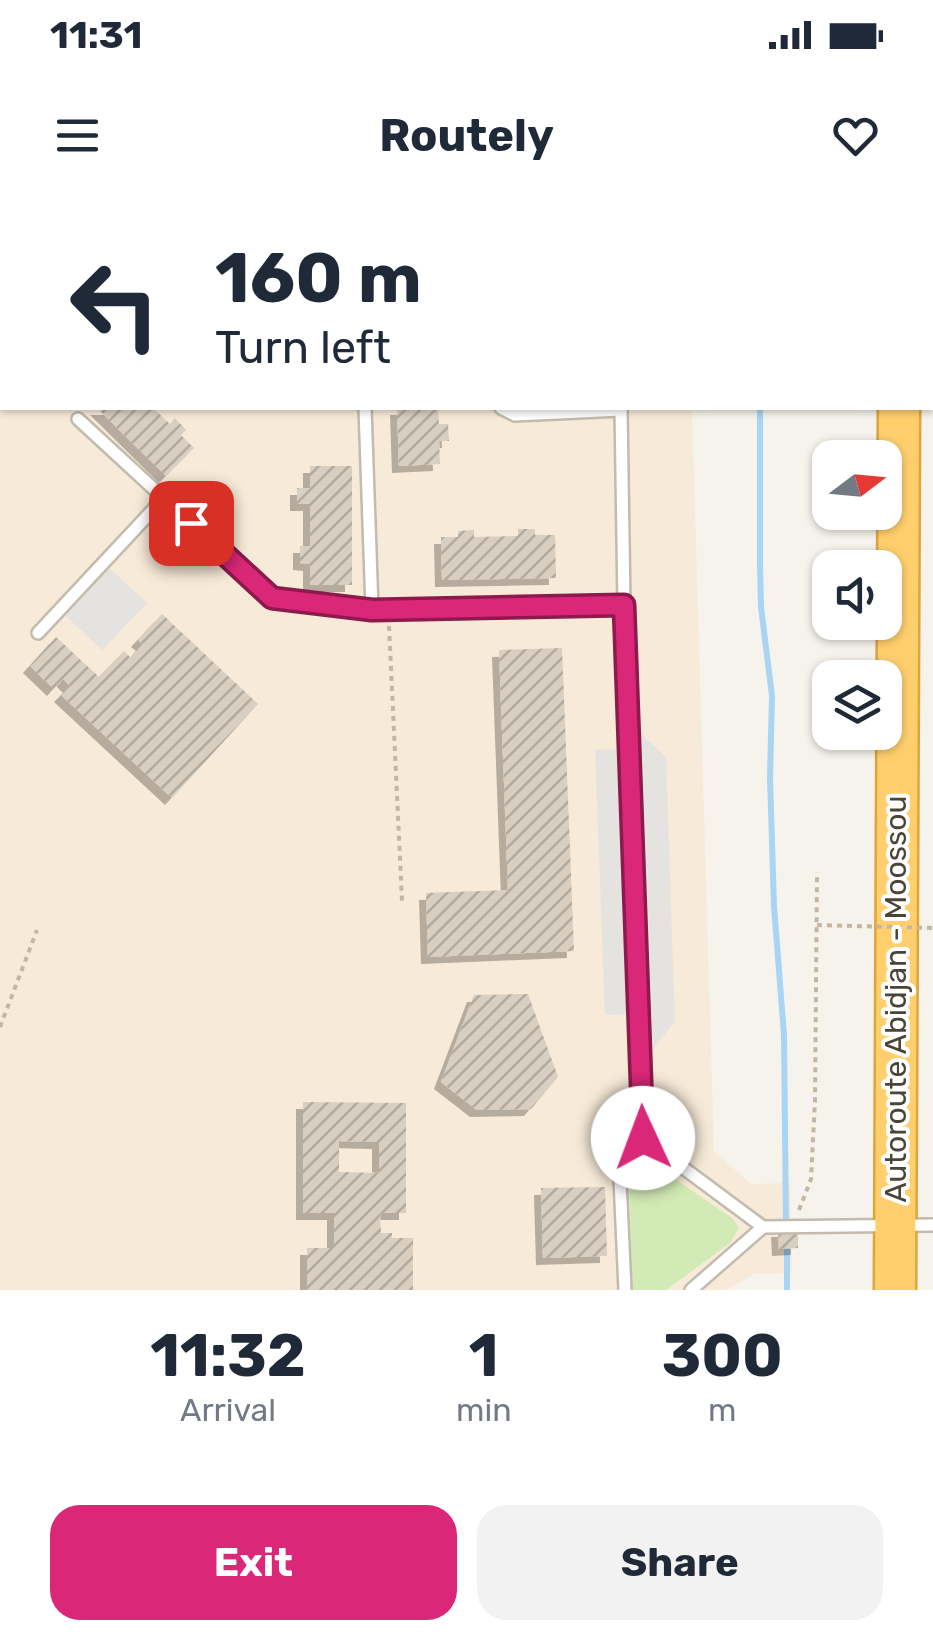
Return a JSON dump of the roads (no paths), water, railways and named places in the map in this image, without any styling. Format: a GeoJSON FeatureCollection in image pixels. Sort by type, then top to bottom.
{"type":"FeatureCollection","features":[{"type":"Feature","properties":{"kind":"highway","name":"Autoroute Abidjan - Moossou"},"geometry":{"type":"LineString","coordinates":[[894,1290],[914,1224],[899,410]]}},
{"type":"Feature","properties":{"kind":"lane"},"geometry":{"type":"LineString","coordinates":[[365,410],[372,610]]}},
{"type":"Feature","properties":{"kind":"lane"},"geometry":{"type":"LineString","coordinates":[[505,410],[514,415],[590,410]]}},
{"type":"Feature","properties":{"kind":"lane"},"geometry":{"type":"LineString","coordinates":[[621,410],[643,1138]]}},
{"type":"Feature","properties":{"kind":"lane"},"geometry":{"type":"LineString","coordinates":[[78,419],[272,598],[372,610],[624,605]]}},
{"type":"Feature","properties":{"kind":"lane"},"geometry":{"type":"LineString","coordinates":[[38,633],[164,498]]}},
{"type":"Feature","properties":{"kind":"lane"},"geometry":{"type":"LineString","coordinates":[[643,1138],[763,1227],[914,1224]]}},
{"type":"Feature","properties":{"kind":"lane"},"geometry":{"type":"LineString","coordinates":[[625,1290],[619,1157],[628,1146],[643,1138]]}},
{"type":"Feature","properties":{"kind":"lane"},"geometry":{"type":"LineString","coordinates":[[691,1290],[763,1227]]}},
{"type":"Feature","properties":{"kind":"waterway"},"geometry":{"type":"LineString","coordinates":[[760,410],[761,607],[772,696],[770,778],[784,1035],[786,1225]]}},
{"type":"Feature","properties":{"kind":"waterway"},"geometry":{"type":"LineString","coordinates":[[787,1243],[787,1290]]}}]}
